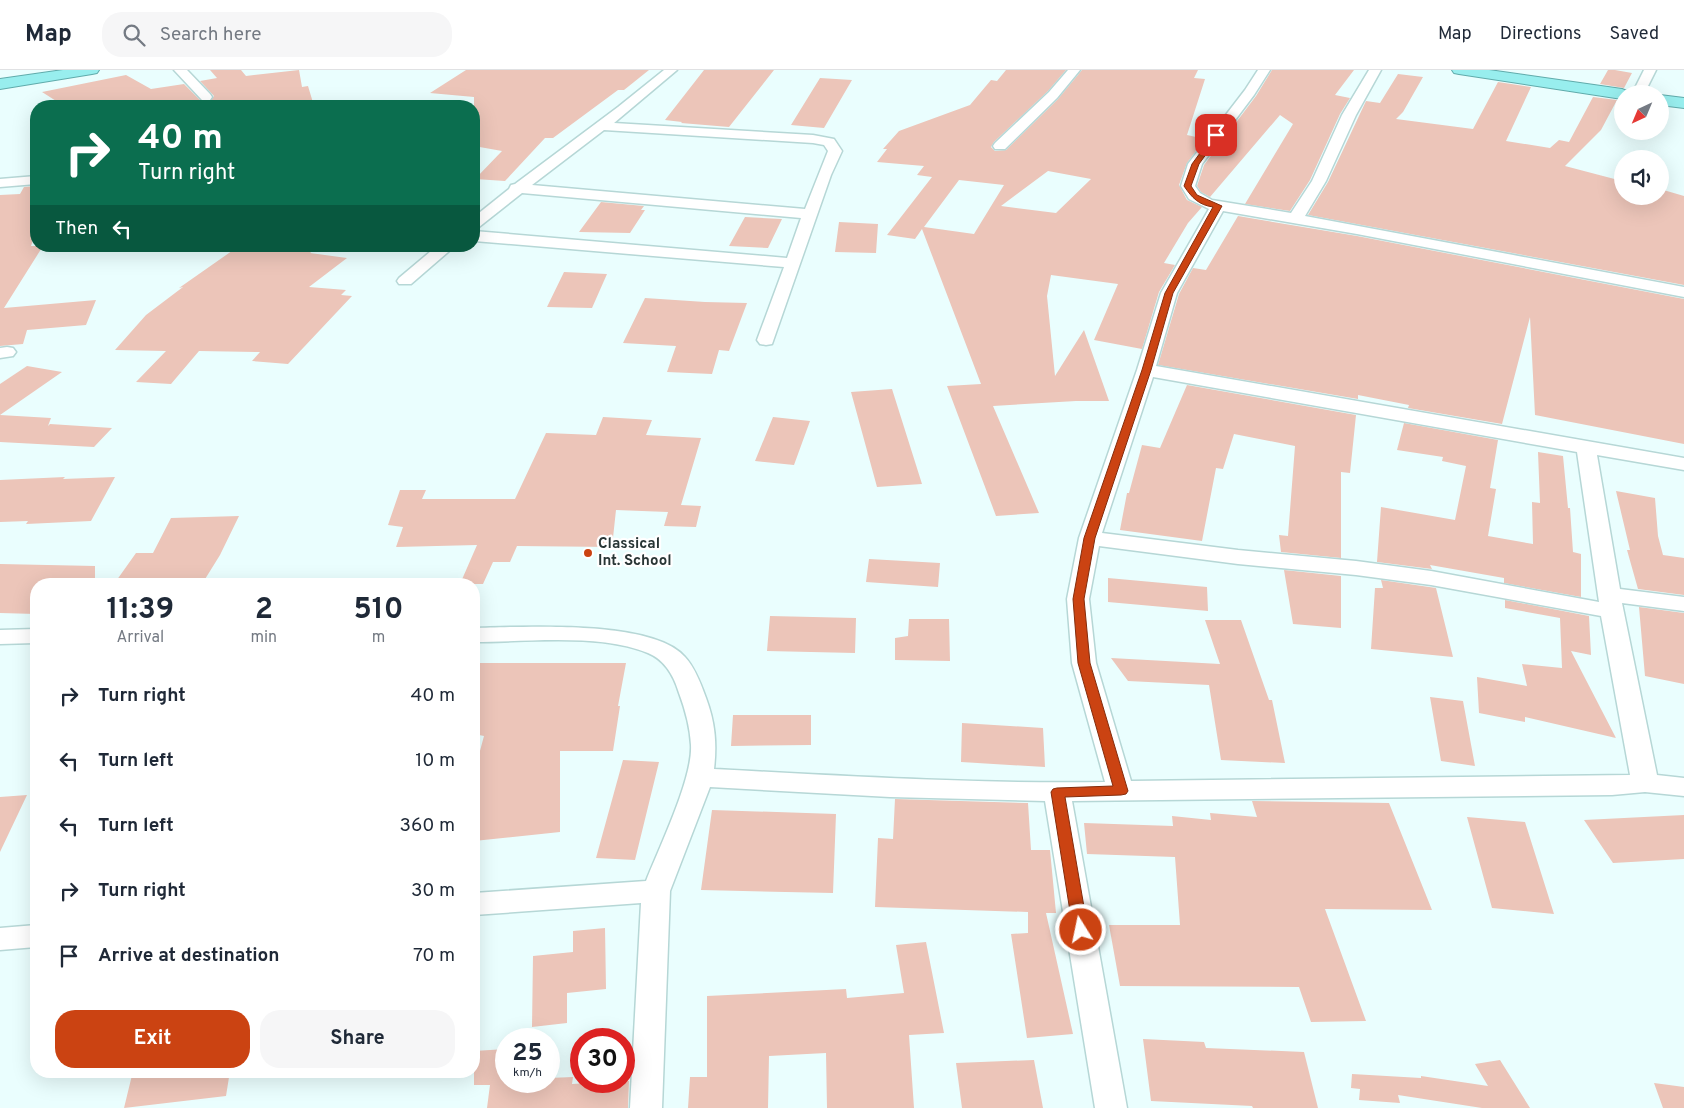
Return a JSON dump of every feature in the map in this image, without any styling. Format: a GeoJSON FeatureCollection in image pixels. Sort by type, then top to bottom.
{"type":"FeatureCollection","features":[{"type":"Feature","properties":{"kind":"highway"},"geometry":{"type":"LineString","coordinates":[[0,84],[92,70]]}},
{"type":"Feature","properties":{"kind":"highway"},"geometry":{"type":"LineString","coordinates":[[1459,70],[1614,93]]}},
{"type":"Feature","properties":{"kind":"highway"},"geometry":{"type":"LineString","coordinates":[[1669,101],[1684,103]]}},
{"type":"Feature","properties":{"kind":"street"},"geometry":{"type":"LineString","coordinates":[[180,70],[206,97]]}},
{"type":"Feature","properties":{"kind":"street"},"geometry":{"type":"LineString","coordinates":[[480,219],[516,188],[604,126],[671,70]]}},
{"type":"Feature","properties":{"kind":"street"},"geometry":{"type":"LineString","coordinates":[[1000,146],[1053,95],[1074,70]]}},
{"type":"Feature","properties":{"kind":"street"},"geometry":{"type":"LineString","coordinates":[[1264,70],[1250,92],[1195,164],[1188,186],[1194,196],[1208,204],[1684,292]]}},
{"type":"Feature","properties":{"kind":"street"},"geometry":{"type":"LineString","coordinates":[[1295,219],[1319,181],[1349,115],[1375,70]]}},
{"type":"Feature","properties":{"kind":"street"},"geometry":{"type":"LineString","coordinates":[[1642,85],[1650,70]]}},
{"type":"Feature","properties":{"kind":"street"},"geometry":{"type":"LineString","coordinates":[[604,126],[813,138],[829,142],[835,151],[824,175],[766,340]]}},
{"type":"Feature","properties":{"kind":"street"},"geometry":{"type":"LineString","coordinates":[[0,183],[30,180]]}},
{"type":"Feature","properties":{"kind":"street"},"geometry":{"type":"LineString","coordinates":[[516,188],[810,214]]}},
{"type":"Feature","properties":{"kind":"street"},"geometry":{"type":"LineString","coordinates":[[1121,791],[1084,663],[1078,599],[1090,538],[1146,370],[1169,293],[1218,206]]}},
{"type":"Feature","properties":{"kind":"street"},"geometry":{"type":"LineString","coordinates":[[480,237],[793,263]]}},
{"type":"Feature","properties":{"kind":"street"},"geometry":{"type":"LineString","coordinates":[[405,281],[440,252]]}},
{"type":"Feature","properties":{"kind":"street"},"geometry":{"type":"LineString","coordinates":[[1146,370],[1586,449],[1684,464]]}},
{"type":"Feature","properties":{"kind":"street"},"geometry":{"type":"LineString","coordinates":[[1586,449],[1611,603],[1645,783]]}},
{"type":"Feature","properties":{"kind":"street"},"geometry":{"type":"LineString","coordinates":[[1090,538],[1238,557],[1356,568],[1611,603],[1684,604]]}},
{"type":"Feature","properties":{"kind":"street"},"geometry":{"type":"LineString","coordinates":[[480,635],[582,634],[610,636],[657,648],[676,661],[688,682],[697,708],[704,746],[700,777],[656,891],[646,1108]]}},
{"type":"Feature","properties":{"kind":"street"},"geometry":{"type":"LineString","coordinates":[[0,637],[30,636]]}},
{"type":"Feature","properties":{"kind":"street"},"geometry":{"type":"LineString","coordinates":[[700,777],[890,788],[1057,792],[1612,786],[1645,783],[1684,787]]}},
{"type":"Feature","properties":{"kind":"street"},"geometry":{"type":"LineString","coordinates":[[1057,792],[1111,1108]]}},
{"type":"Feature","properties":{"kind":"street"},"geometry":{"type":"LineString","coordinates":[[480,904],[656,891]]}},
{"type":"Feature","properties":{"kind":"street"},"geometry":{"type":"LineString","coordinates":[[0,939],[30,936]]}},
{"type":"Feature","properties":{"kind":"building"},"geometry":{"type":"Polygon","coordinates":[[[210,70],[241,70],[246,76],[299,70],[302,87],[308,86],[312,100],[211,100],[214,96],[200,81],[217,78],[210,70]]]}},
{"type":"Feature","properties":{"kind":"building"},"geometry":{"type":"Polygon","coordinates":[[[466,70],[649,70],[624,90],[618,90],[553,138],[545,138],[505,181],[480,179],[480,174],[502,151],[480,147],[480,100],[474,100],[474,97],[430,93],[466,70]]]}},
{"type":"Feature","properties":{"kind":"building"},"geometry":{"type":"Polygon","coordinates":[[[704,70],[774,70],[729,127],[665,120],[704,70]]]}},
{"type":"Feature","properties":{"kind":"building"},"geometry":{"type":"Polygon","coordinates":[[[1006,70],[1066,70],[1048,91],[994,142],[991,147],[995,151],[1006,150],[1058,99],[1082,70],[1198,70],[1194,78],[1205,79],[1187,135],[1205,139],[1187,163],[1179,185],[1187,200],[1202,207],[1188,223],[1164,263],[1175,265],[1159,292],[1142,349],[1094,340],[1118,284],[1051,275],[1047,296],[1055,376],[1084,330],[1109,401],[993,406],[1039,513],[996,516],[947,386],[981,384],[922,229],[915,239],[887,235],[932,177],[917,175],[924,166],[877,162],[887,149],[883,149],[899,131],[970,105],[991,80],[997,81],[1006,70]],[[1048,171],[1001,206],[1056,213],[1091,179],[1048,171]],[[959,180],[924,227],[974,234],[1004,185],[959,180]]]}},
{"type":"Feature","properties":{"kind":"building"},"geometry":{"type":"Polygon","coordinates":[[[1272,70],[1354,70],[1335,95],[1350,98],[1340,114],[1310,180],[1290,211],[1245,204],[1293,124],[1280,115],[1210,197],[1201,192],[1197,186],[1204,165],[1256,96],[1272,70]]]}},
{"type":"Feature","properties":{"kind":"building"},"geometry":{"type":"Polygon","coordinates":[[[1608,70],[1632,73],[1626,85],[1614,86],[1600,84],[1608,70]]]}},
{"type":"Feature","properties":{"kind":"building"},"geometry":{"type":"Polygon","coordinates":[[[1398,74],[1423,77],[1403,112],[1396,119],[1473,129],[1498,82],[1531,87],[1506,141],[1550,148],[1559,140],[1569,142],[1593,97],[1614,100],[1614,106],[1601,130],[1565,166],[1614,179],[1614,205],[1669,205],[1669,192],[1684,196],[1684,285],[1308,215],[1328,182],[1366,101],[1380,103],[1398,74]]]}},
{"type":"Feature","properties":{"kind":"building"},"geometry":{"type":"Polygon","coordinates":[[[126,75],[151,89],[184,84],[200,100],[55,100],[42,92],[126,75]]]}},
{"type":"Feature","properties":{"kind":"building"},"geometry":{"type":"Polygon","coordinates":[[[820,78],[852,80],[824,128],[791,125],[820,78]]]}},
{"type":"Feature","properties":{"kind":"building"},"geometry":{"type":"Polygon","coordinates":[[[30,186],[30,252],[39,252],[4,308],[96,300],[86,325],[27,330],[23,344],[0,346],[0,195],[20,194],[24,187],[30,186]]]}},
{"type":"Feature","properties":{"kind":"building"},"geometry":{"type":"Polygon","coordinates":[[[601,202],[644,206],[641,210],[645,210],[630,233],[579,232],[601,202]]]}},
{"type":"Feature","properties":{"kind":"building"},"geometry":{"type":"Polygon","coordinates":[[[1238,216],[1357,236],[1684,299],[1684,444],[1535,415],[1530,317],[1502,424],[1408,408],[1409,405],[1358,395],[1358,399],[1158,365],[1179,294],[1193,268],[1206,270],[1238,216]]]}},
{"type":"Feature","properties":{"kind":"building"},"geometry":{"type":"Polygon","coordinates":[[[745,217],[782,219],[768,248],[729,246],[745,217]]]}},
{"type":"Feature","properties":{"kind":"building"},"geometry":{"type":"Polygon","coordinates":[[[839,222],[878,224],[876,253],[835,252],[839,222]]]}},
{"type":"Feature","properties":{"kind":"building"},"geometry":{"type":"Polygon","coordinates":[[[230,252],[311,252],[310,253],[347,258],[309,287],[346,290],[341,295],[352,296],[288,364],[252,361],[260,352],[199,351],[171,384],[136,382],[166,351],[115,350],[146,315],[183,287],[179,288],[230,252]]]}},
{"type":"Feature","properties":{"kind":"building"},"geometry":{"type":"Polygon","coordinates":[[[564,272],[607,274],[592,308],[547,307],[564,272]]]}},
{"type":"Feature","properties":{"kind":"building"},"geometry":{"type":"Polygon","coordinates":[[[645,298],[747,303],[729,351],[719,350],[712,374],[667,372],[676,346],[623,343],[645,298]]]}},
{"type":"Feature","properties":{"kind":"building"},"geometry":{"type":"Polygon","coordinates":[[[27,366],[62,372],[0,415],[0,384],[27,366]]]}},
{"type":"Feature","properties":{"kind":"building"},"geometry":{"type":"Polygon","coordinates":[[[1187,385],[1356,415],[1350,473],[1341,472],[1341,558],[1281,552],[1279,535],[1288,536],[1295,446],[1234,434],[1223,469],[1216,468],[1202,541],[1120,530],[1127,493],[1129,493],[1142,445],[1160,448],[1187,385]]]}},
{"type":"Feature","properties":{"kind":"building"},"geometry":{"type":"Polygon","coordinates":[[[892,389],[922,484],[877,487],[851,392],[892,389]]]}},
{"type":"Feature","properties":{"kind":"building"},"geometry":{"type":"Polygon","coordinates":[[[0,415],[51,418],[48,426],[50,424],[112,428],[94,447],[0,442],[0,415]]]}},
{"type":"Feature","properties":{"kind":"building"},"geometry":{"type":"Polygon","coordinates":[[[603,417],[652,420],[646,435],[701,438],[681,505],[701,506],[696,527],[664,526],[668,512],[616,510],[612,547],[517,546],[510,562],[493,562],[483,584],[480,584],[480,578],[463,578],[477,545],[396,547],[403,527],[388,525],[400,490],[426,490],[422,499],[515,499],[546,433],[596,435],[603,417]]]}},
{"type":"Feature","properties":{"kind":"building"},"geometry":{"type":"Polygon","coordinates":[[[773,417],[810,421],[794,465],[755,461],[773,417]]]}},
{"type":"Feature","properties":{"kind":"building"},"geometry":{"type":"Polygon","coordinates":[[[1404,423],[1498,440],[1490,488],[1496,489],[1488,536],[1533,544],[1532,502],[1540,503],[1538,452],[1563,456],[1568,508],[1570,508],[1573,552],[1581,554],[1581,597],[1504,583],[1504,578],[1430,565],[1432,569],[1377,562],[1381,507],[1455,520],[1466,466],[1442,461],[1443,457],[1397,450],[1404,423]]]}},
{"type":"Feature","properties":{"kind":"building"},"geometry":{"type":"Polygon","coordinates":[[[65,477],[63,479],[115,477],[91,521],[26,524],[28,521],[0,522],[0,480],[65,477]]]}},
{"type":"Feature","properties":{"kind":"building"},"geometry":{"type":"Polygon","coordinates":[[[1616,491],[1655,498],[1658,536],[1663,555],[1684,558],[1684,595],[1638,589],[1627,550],[1630,550],[1616,491]]]}},
{"type":"Feature","properties":{"kind":"building"},"geometry":{"type":"Polygon","coordinates":[[[239,516],[220,555],[206,578],[118,578],[136,553],[153,553],[171,518],[239,516]]]}},
{"type":"Feature","properties":{"kind":"building"},"geometry":{"type":"Polygon","coordinates":[[[869,559],[940,563],[938,587],[866,582],[869,559]]]}},
{"type":"Feature","properties":{"kind":"building"},"geometry":{"type":"Polygon","coordinates":[[[0,564],[95,566],[95,578],[30,578],[30,614],[0,613],[0,564]]]}},
{"type":"Feature","properties":{"kind":"building"},"geometry":{"type":"Polygon","coordinates":[[[1284,570],[1341,576],[1341,628],[1293,624],[1284,570]]]}},
{"type":"Feature","properties":{"kind":"building"},"geometry":{"type":"Polygon","coordinates":[[[1108,578],[1207,587],[1208,611],[1108,602],[1108,578]]]}},
{"type":"Feature","properties":{"kind":"building"},"geometry":{"type":"Polygon","coordinates":[[[1381,580],[1436,588],[1453,657],[1371,649],[1375,588],[1383,588],[1381,580]]]}},
{"type":"Feature","properties":{"kind":"building"},"geometry":{"type":"Polygon","coordinates":[[[1505,600],[1589,616],[1591,655],[1571,651],[1616,738],[1525,717],[1525,722],[1479,713],[1477,677],[1527,686],[1522,664],[1562,668],[1560,618],[1505,608],[1505,600]]]}},
{"type":"Feature","properties":{"kind":"building"},"geometry":{"type":"Polygon","coordinates":[[[1639,607],[1684,613],[1684,684],[1645,676],[1639,607]]]}},
{"type":"Feature","properties":{"kind":"building"},"geometry":{"type":"Polygon","coordinates":[[[770,616],[856,618],[855,653],[767,651],[770,616]]]}},
{"type":"Feature","properties":{"kind":"building"},"geometry":{"type":"Polygon","coordinates":[[[909,619],[949,619],[950,661],[895,660],[895,638],[908,636],[909,619]]]}},
{"type":"Feature","properties":{"kind":"building"},"geometry":{"type":"Polygon","coordinates":[[[1205,620],[1241,620],[1269,700],[1272,700],[1285,763],[1221,760],[1209,685],[1128,681],[1111,658],[1220,664],[1205,620]]]}},
{"type":"Feature","properties":{"kind":"building"},"geometry":{"type":"Polygon","coordinates":[[[480,663],[626,663],[618,706],[620,706],[613,751],[560,751],[560,832],[480,840],[480,751],[484,736],[480,735],[480,663]]]}},
{"type":"Feature","properties":{"kind":"building"},"geometry":{"type":"Polygon","coordinates":[[[1430,697],[1463,701],[1475,766],[1441,761],[1430,697]]]}},
{"type":"Feature","properties":{"kind":"building"},"geometry":{"type":"Polygon","coordinates":[[[733,715],[811,715],[811,745],[731,746],[733,715]]]}},
{"type":"Feature","properties":{"kind":"building"},"geometry":{"type":"Polygon","coordinates":[[[962,723],[1043,728],[1045,767],[961,762],[962,723]]]}},
{"type":"Feature","properties":{"kind":"building"},"geometry":{"type":"Polygon","coordinates":[[[623,760],[659,762],[635,860],[596,858],[623,760]]]}},
{"type":"Feature","properties":{"kind":"building"},"geometry":{"type":"Polygon","coordinates":[[[27,795],[0,852],[0,797],[27,795]]]}},
{"type":"Feature","properties":{"kind":"building"},"geometry":{"type":"Polygon","coordinates":[[[895,799],[1028,803],[1031,850],[1050,850],[1056,913],[1046,913],[1073,1034],[1027,1038],[1011,934],[1028,933],[1028,912],[875,907],[878,838],[893,839],[895,799]]]}},
{"type":"Feature","properties":{"kind":"building"},"geometry":{"type":"Polygon","coordinates":[[[1252,801],[1389,803],[1432,910],[1325,909],[1366,1021],[1311,1022],[1299,987],[1120,986],[1109,925],[1180,925],[1175,857],[1087,854],[1084,823],[1173,826],[1172,816],[1211,820],[1210,813],[1257,817],[1252,801]]]}},
{"type":"Feature","properties":{"kind":"building"},"geometry":{"type":"Polygon","coordinates":[[[712,810],[836,814],[833,893],[701,890],[712,810]]]}},
{"type":"Feature","properties":{"kind":"building"},"geometry":{"type":"Polygon","coordinates":[[[1684,815],[1684,859],[1613,863],[1584,820],[1684,815]]]}},
{"type":"Feature","properties":{"kind":"building"},"geometry":{"type":"Polygon","coordinates":[[[1467,817],[1525,822],[1554,914],[1492,908],[1467,817]]]}},
{"type":"Feature","properties":{"kind":"building"},"geometry":{"type":"Polygon","coordinates":[[[605,928],[606,989],[567,993],[567,1023],[532,1027],[533,956],[573,952],[573,931],[605,928]]]}},
{"type":"Feature","properties":{"kind":"building"},"geometry":{"type":"Polygon","coordinates":[[[926,942],[944,1033],[909,1035],[914,1108],[827,1108],[826,1053],[769,1056],[768,1108],[688,1108],[690,1077],[707,1077],[707,996],[846,989],[847,998],[904,993],[896,945],[926,942]]]}},
{"type":"Feature","properties":{"kind":"building"},"geometry":{"type":"Polygon","coordinates":[[[1143,1039],[1204,1042],[1206,1048],[1304,1052],[1318,1108],[1253,1108],[1252,1106],[1151,1101],[1143,1039]]]}},
{"type":"Feature","properties":{"kind":"building"},"geometry":{"type":"Polygon","coordinates":[[[495,1050],[495,1093],[560,1093],[560,1078],[570,1077],[570,1093],[629,1093],[628,1108],[487,1108],[490,1085],[474,1085],[474,1078],[480,1078],[480,1051],[495,1050]]]}},
{"type":"Feature","properties":{"kind":"building"},"geometry":{"type":"Polygon","coordinates":[[[1034,1060],[1043,1108],[962,1108],[956,1063],[1034,1060]]]}},
{"type":"Feature","properties":{"kind":"building"},"geometry":{"type":"Polygon","coordinates":[[[1500,1060],[1530,1108],[1482,1108],[1398,1095],[1400,1103],[1359,1100],[1360,1089],[1351,1088],[1352,1074],[1421,1078],[1421,1076],[1488,1086],[1475,1064],[1500,1060]]]}},
{"type":"Feature","properties":{"kind":"building"},"geometry":{"type":"Polygon","coordinates":[[[131,1078],[229,1078],[226,1096],[124,1108],[131,1078]]]}},
{"type":"Feature","properties":{"kind":"building"},"geometry":{"type":"Polygon","coordinates":[[[1654,1083],[1684,1087],[1684,1108],[1663,1108],[1654,1083]]]}},
{"type":"Feature","properties":{"kind":"place","name":"Classical Int. School"},"geometry":{"type":"Point","coordinates":[588,553]}},
{"type":"Feature","properties":{"kind":"route"},"geometry":{"type":"LineString","coordinates":[[1081,930],[1057,792],[1121,791],[1084,663],[1078,599],[1090,538],[1146,370],[1169,293],[1218,206],[1208,204],[1194,196],[1188,186],[1195,164],[1216,135]]}}]}
